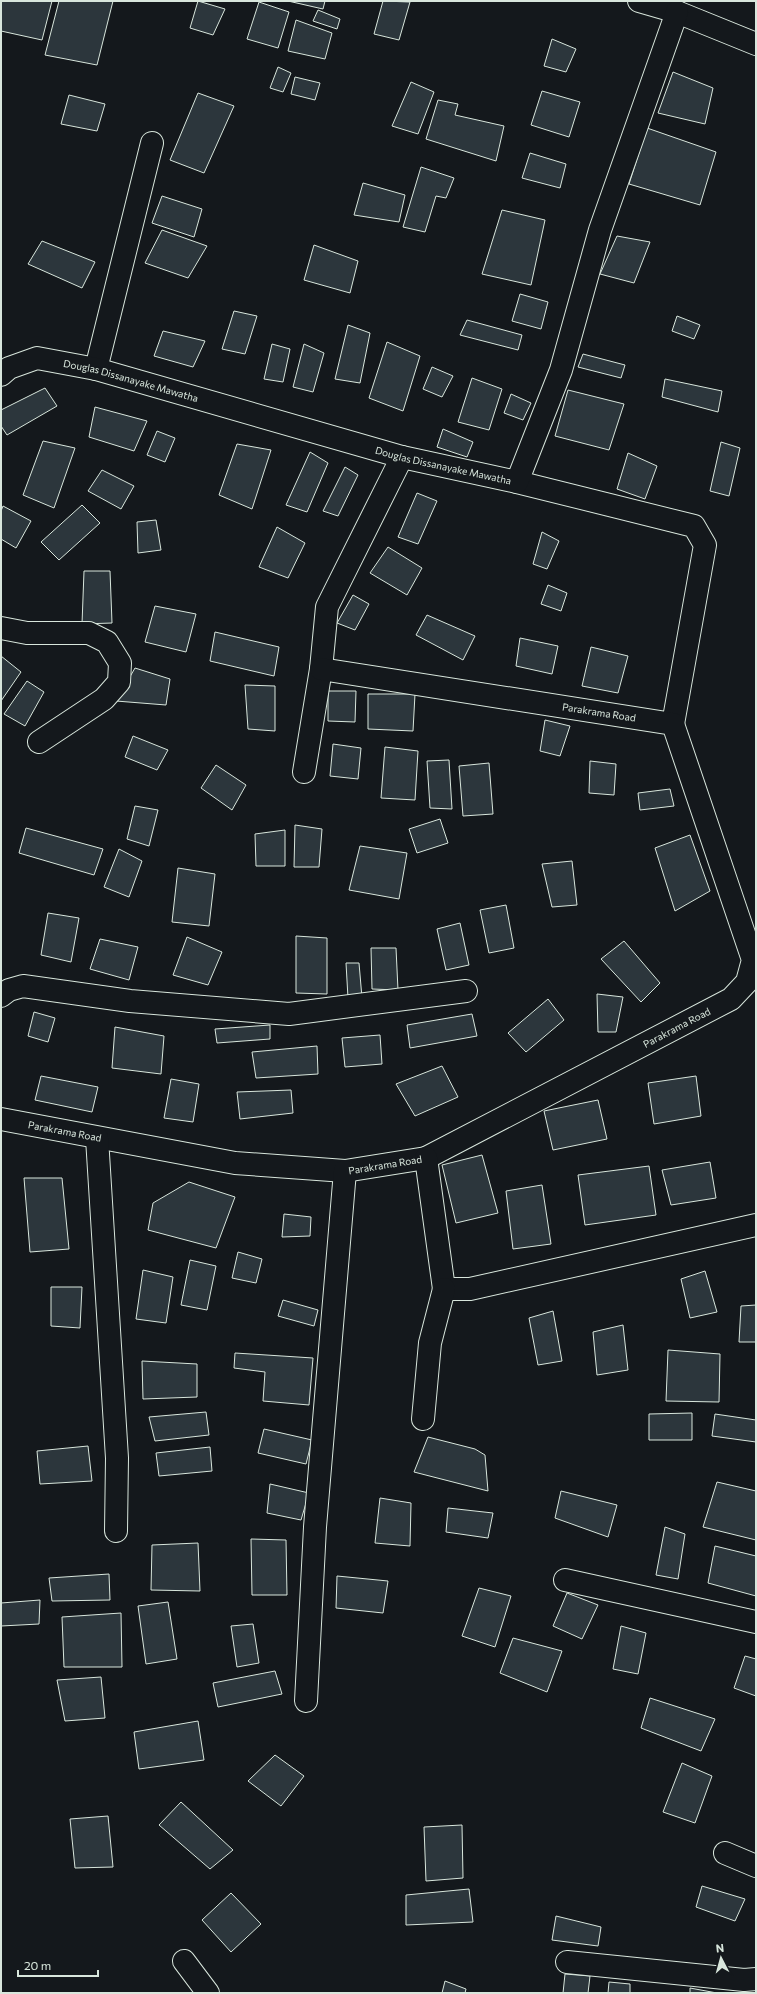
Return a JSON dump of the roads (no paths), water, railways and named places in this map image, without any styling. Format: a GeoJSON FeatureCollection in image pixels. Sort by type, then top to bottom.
{"type":"FeatureCollection","features":[{"type":"Feature","properties":{"kind":"street"},"geometry":{"type":"LineString","coordinates":[[639,1],[677,12],[756,44]]}},
{"type":"Feature","properties":{"kind":"street"},"geometry":{"type":"LineString","coordinates":[[517,482],[561,370],[600,230],[677,12]]}},
{"type":"Feature","properties":{"kind":"street"},"geometry":{"type":"LineString","coordinates":[[96,369],[152,143]]}},
{"type":"Feature","properties":{"kind":"street","name":"Douglas Dissanayake Mawatha"},"geometry":{"type":"LineString","coordinates":[[1,375],[9,368],[37,358],[96,369],[402,457],[517,482],[694,526],[705,545],[673,724]]}},
{"type":"Feature","properties":{"kind":"street"},"geometry":{"type":"LineString","coordinates":[[304,772],[321,669],[326,607],[402,457]]}},
{"type":"Feature","properties":{"kind":"street"},"geometry":{"type":"LineString","coordinates":[[1,628],[27,633],[89,633],[107,642],[120,663],[119,682],[104,698],[39,742]]}},
{"type":"Feature","properties":{"kind":"street","name":"Parakrama Road"},"geometry":{"type":"LineString","coordinates":[[1,1119],[235,1163],[345,1171],[426,1158],[731,999],[747,982],[753,960],[673,724],[321,669]]}},
{"type":"Feature","properties":{"kind":"street"},"geometry":{"type":"LineString","coordinates":[[1,996],[9,990],[23,986],[130,1001],[289,1014],[466,991]]}},
{"type":"Feature","properties":{"kind":"street"},"geometry":{"type":"LineString","coordinates":[[97,1138],[117,1458],[116,1531]]}},
{"type":"Feature","properties":{"kind":"street"},"geometry":{"type":"LineString","coordinates":[[422,1419],[430,1343],[444,1290],[426,1158]]}},
{"type":"Feature","properties":{"kind":"street"},"geometry":{"type":"LineString","coordinates":[[306,1701],[315,1527],[345,1171]]}},
{"type":"Feature","properties":{"kind":"street"},"geometry":{"type":"LineString","coordinates":[[444,1290],[470,1288],[756,1224]]}},
{"type":"Feature","properties":{"kind":"street"},"geometry":{"type":"LineString","coordinates":[[565,1580],[756,1622]]}},
{"type":"Feature","properties":{"kind":"street"},"geometry":{"type":"LineString","coordinates":[[725,1853],[756,1866]]}},
{"type":"Feature","properties":{"kind":"street"},"geometry":{"type":"LineString","coordinates":[[184,1961],[208,1993]]}},
{"type":"Feature","properties":{"kind":"street"},"geometry":{"type":"LineString","coordinates":[[567,1962],[744,1980],[756,1979]]}}]}
